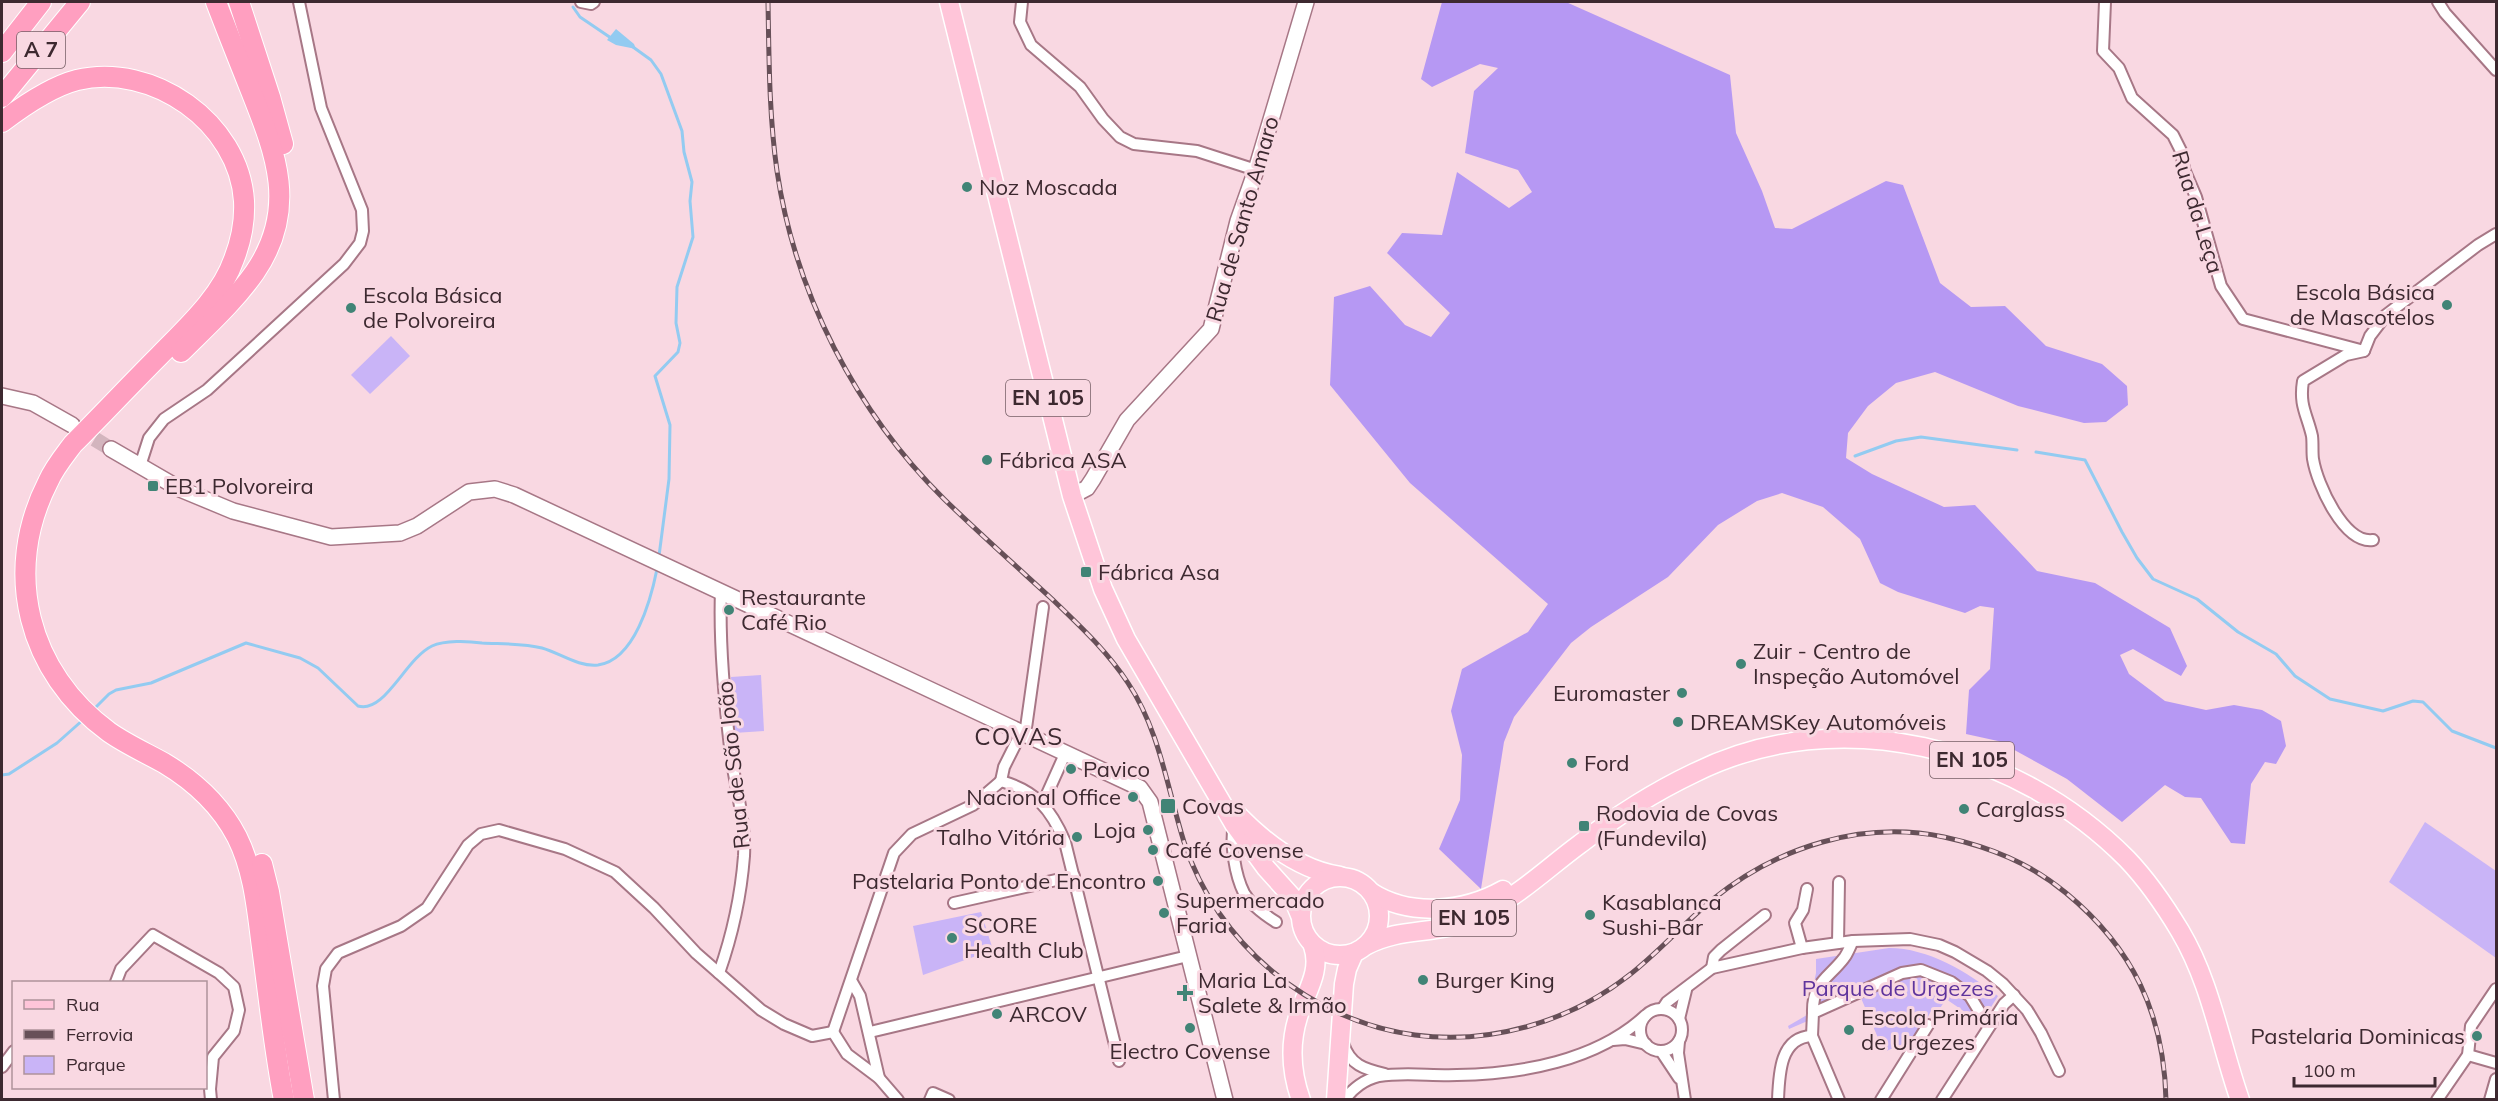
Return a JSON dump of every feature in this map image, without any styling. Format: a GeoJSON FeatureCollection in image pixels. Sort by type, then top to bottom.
{"type":"FeatureCollection","features":[{"type":"Feature","properties":{"kind":"highway","name":"A 7"},"geometry":{"type":"LineString","coordinates":[[2,52],[42,2]]}},
{"type":"Feature","properties":{"kind":"highway","name":"A 7"},"geometry":{"type":"LineString","coordinates":[[2,97],[80,2]]}},
{"type":"Feature","properties":{"kind":"highway"},"geometry":{"type":"LineString","coordinates":[[149,366],[201,320],[238,280],[261,242],[268,220],[270,202],[266,166],[257,137],[203,2]]}},
{"type":"Feature","properties":{"kind":"highway"},"geometry":{"type":"LineString","coordinates":[[216,2],[269,135],[280,179],[281,202],[276,226],[266,253],[255,271],[222,312],[115,416],[67,471],[55,490],[42,523],[36,568],[38,600],[52,646],[85,693],[115,720],[201,772],[229,802],[250,834],[265,871],[304,1100]]}},
{"type":"Feature","properties":{"kind":"highway"},"geometry":{"type":"LineString","coordinates":[[222,312],[235,305],[246,294],[266,266],[284,225],[288,203],[288,179],[280,129],[239,2]]}},
{"type":"Feature","properties":{"kind":"highway"},"geometry":{"type":"LineString","coordinates":[[2,122],[14,112],[75,80],[105,77],[132,80],[158,88],[195,110],[214,129],[237,168],[244,201],[241,239],[233,262],[222,283],[204,307],[73,444],[49,479],[34,516],[26,556],[25,576],[30,617],[36,638],[54,675],[80,707],[110,733],[165,764],[198,788],[212,802],[236,835],[251,873],[255,892],[284,1100]]}},
{"type":"Feature","properties":{"kind":"main road","name":"EN 105"},"geometry":{"type":"LineString","coordinates":[[949,2],[1072,496],[1096,568],[1115,617],[1203,772],[1234,824],[1266,868],[1293,898],[1300,915],[1301,926],[1313,946],[1333,955],[1360,949],[1382,937],[1448,927],[1476,917],[1513,896],[1565,855],[1624,814],[1695,772],[1738,755],[1777,744],[1804,740],[1863,740],[1899,743],[1971,759],[2009,775],[2061,804],[2097,831],[2129,861],[2158,898],[2204,978],[2240,1100]]}},
{"type":"Feature","properties":{"kind":"main road","name":"Rua de Santo Amaro"},"geometry":{"type":"LineString","coordinates":[[1072,496],[1087,488],[1127,420],[1211,329],[1238,221],[1256,170],[1306,2]]}},
{"type":"Feature","properties":{"kind":"main road"},"geometry":{"type":"LineString","coordinates":[[2,396],[33,403],[72,425]]}},
{"type":"Feature","properties":{"kind":"main road"},"geometry":{"type":"LineString","coordinates":[[111,449],[180,489],[233,511],[331,537],[400,533],[417,526],[469,492],[495,489],[538,504],[1140,788],[1150,802],[1225,1100]]}},
{"type":"Feature","properties":{"kind":"main road","name":"EN 105"},"geometry":{"type":"LineString","coordinates":[[1203,772],[1238,815],[1272,845],[1318,872],[1341,876],[1363,884],[1371,892],[1392,902],[1422,908],[1459,906],[1493,896],[1565,855]]}},
{"type":"Feature","properties":{"kind":"main road"},"geometry":{"type":"LineString","coordinates":[[1300,915],[1305,897],[1318,883],[1341,876]]}},
{"type":"Feature","properties":{"kind":"main road"},"geometry":{"type":"LineString","coordinates":[[1336,1100],[1345,976],[1360,949],[1374,936],[1379,914],[1377,902],[1371,892]]}},
{"type":"Feature","properties":{"kind":"main road"},"geometry":{"type":"LineString","coordinates":[[1301,1100],[1292,1069],[1292,1045],[1297,1019],[1314,976],[1317,956],[1313,946]]}},
{"type":"Feature","properties":{"kind":"street"},"geometry":{"type":"LineString","coordinates":[[140,466],[149,438],[164,419],[215,383],[344,264],[360,243],[363,231],[362,210],[321,108],[299,2]]}},
{"type":"Feature","properties":{"kind":"street"},"geometry":{"type":"LineString","coordinates":[[581,2],[591,4],[594,2]]}},
{"type":"Feature","properties":{"kind":"street","name":"Rua da Leça"},"geometry":{"type":"LineString","coordinates":[[2105,2],[2103,51],[2119,68],[2132,98],[2173,135],[2181,151],[2184,169],[2196,197],[2221,286],[2243,320],[2364,351]]}},
{"type":"Feature","properties":{"kind":"street"},"geometry":{"type":"LineString","coordinates":[[2438,2],[2445,13],[2496,70]]}},
{"type":"Feature","properties":{"kind":"street"},"geometry":{"type":"LineString","coordinates":[[1018,3],[1020,22],[1030,45],[1080,87],[1103,119],[1120,137],[1134,144],[1197,151],[1256,170]]}},
{"type":"Feature","properties":{"kind":"street"},"geometry":{"type":"LineString","coordinates":[[2373,540],[2366,541],[2349,531],[2337,516],[2323,488],[2313,461],[2312,436],[2304,416],[2301,393],[2303,381],[2346,355],[2364,351],[2370,336],[2386,315],[2478,245],[2496,234]]}},
{"type":"Feature","properties":{"kind":"street","name":"Rua de São João"},"geometry":{"type":"LineString","coordinates":[[719,973],[735,914],[744,856],[741,808],[730,748],[720,620],[721,591]]}},
{"type":"Feature","properties":{"kind":"street"},"geometry":{"type":"LineString","coordinates":[[833,1032],[852,982],[894,853],[912,834],[973,805],[1001,781],[1004,767],[1023,734],[1043,607]]}},
{"type":"Feature","properties":{"kind":"street"},"geometry":{"type":"LineString","coordinates":[[1043,803],[1065,754]]}},
{"type":"Feature","properties":{"kind":"street"},"geometry":{"type":"LineString","coordinates":[[1001,781],[1018,786],[1043,803],[1065,842],[1119,1060]]}},
{"type":"Feature","properties":{"kind":"street"},"geometry":{"type":"LineString","coordinates":[[1234,824],[1231,837],[1245,894],[1262,912],[1276,922]]}},
{"type":"Feature","properties":{"kind":"street"},"geometry":{"type":"LineString","coordinates":[[334,1100],[323,986],[326,969],[338,953],[401,926],[427,908],[468,845],[481,834],[499,830],[565,849],[615,872],[654,908],[696,953],[761,1010],[784,1024],[812,1036],[833,1032]]}},
{"type":"Feature","properties":{"kind":"street"},"geometry":{"type":"LineString","coordinates":[[954,903],[1074,876]]}},
{"type":"Feature","properties":{"kind":"street"},"geometry":{"type":"LineString","coordinates":[[1838,943],[1839,882]]}},
{"type":"Feature","properties":{"kind":"street"},"geometry":{"type":"LineString","coordinates":[[1802,948],[1795,923],[1803,910],[1807,889]]}},
{"type":"Feature","properties":{"kind":"street"},"geometry":{"type":"LineString","coordinates":[[1712,968],[1714,957],[1765,915]]}},
{"type":"Feature","properties":{"kind":"street"},"geometry":{"type":"LineString","coordinates":[[116,981],[121,969],[153,935],[219,974],[234,987],[240,1010],[234,1031],[213,1057],[210,1089],[212,1100]]}},
{"type":"Feature","properties":{"kind":"street"},"geometry":{"type":"LineString","coordinates":[[1663,1008],[1667,1002],[1686,990],[1712,968],[1802,948],[1853,940],[1910,939],[1939,945],[1987,971],[2014,995],[2041,1033],[2059,1071]]}},
{"type":"Feature","properties":{"kind":"street"},"geometry":{"type":"LineString","coordinates":[[1839,1100],[1812,1036],[1812,1004],[1821,980],[1845,958],[1853,940]]}},
{"type":"Feature","properties":{"kind":"street"},"geometry":{"type":"LineString","coordinates":[[870,1032],[1188,956]]}},
{"type":"Feature","properties":{"kind":"street"},"geometry":{"type":"LineString","coordinates":[[1813,1013],[1902,973],[1922,970],[1951,982],[1970,996],[1984,1019]]}},
{"type":"Feature","properties":{"kind":"street"},"geometry":{"type":"LineString","coordinates":[[852,982],[860,996],[879,1078]]}},
{"type":"Feature","properties":{"kind":"street"},"geometry":{"type":"LineString","coordinates":[[2438,1100],[2468,1055],[2471,1026],[2496,989]]}},
{"type":"Feature","properties":{"kind":"street"},"geometry":{"type":"LineString","coordinates":[[1685,1100],[1681,1083],[1679,1041],[1682,1029],[1679,1019],[1686,990]]}},
{"type":"Feature","properties":{"kind":"street"},"geometry":{"type":"LineString","coordinates":[[1942,1100],[2004,1004],[2014,995]]}},
{"type":"Feature","properties":{"kind":"street"},"geometry":{"type":"LineString","coordinates":[[1341,1035],[1348,1056],[1361,1068],[1388,1074],[1456,1075],[1519,1070],[1564,1059],[1613,1040],[1650,1011],[1663,1008],[1679,1019]]}},
{"type":"Feature","properties":{"kind":"street"},"geometry":{"type":"LineString","coordinates":[[1645,1016],[1640,1029],[1646,1044]]}},
{"type":"Feature","properties":{"kind":"street"},"geometry":{"type":"LineString","coordinates":[[1881,1100],[1928,1025]]}},
{"type":"Feature","properties":{"kind":"street"},"geometry":{"type":"LineString","coordinates":[[833,1032],[847,1054],[879,1078],[898,1100]]}},
{"type":"Feature","properties":{"kind":"street"},"geometry":{"type":"LineString","coordinates":[[1778,1100],[1782,1066],[1788,1047],[1800,1037],[1812,1036]]}},
{"type":"Feature","properties":{"kind":"street"},"geometry":{"type":"LineString","coordinates":[[1613,1040],[1625,1039],[1646,1044],[1661,1051],[1672,1065],[1681,1083]]}},
{"type":"Feature","properties":{"kind":"street"},"geometry":{"type":"LineString","coordinates":[[1661,1051],[1668,1050],[1679,1041]]}},
{"type":"Feature","properties":{"kind":"street"},"geometry":{"type":"LineString","coordinates":[[2,1067],[12,1054]]}},
{"type":"Feature","properties":{"kind":"street"},"geometry":{"type":"LineString","coordinates":[[2468,1055],[2496,1063]]}},
{"type":"Feature","properties":{"kind":"street"},"geometry":{"type":"LineString","coordinates":[[1344,1100],[1365,1080],[1388,1074]]}},
{"type":"Feature","properties":{"kind":"street"},"geometry":{"type":"LineString","coordinates":[[2490,1100],[2496,1079]]}},
{"type":"Feature","properties":{"kind":"street"},"geometry":{"type":"LineString","coordinates":[[930,1100],[933,1093],[949,1100]]}},
{"type":"Feature","properties":{"kind":"green space"},"geometry":{"type":"Polygon","coordinates":[[[391,336],[410,356],[370,394],[351,375],[391,336]]]}},
{"type":"Feature","properties":{"kind":"green space"},"geometry":{"type":"Polygon","coordinates":[[[761,675],[764,731],[734,733],[731,677],[761,675]]]}},
{"type":"Feature","properties":{"kind":"green space"},"geometry":{"type":"Polygon","coordinates":[[[2425,822],[2496,871],[2496,958],[2389,882],[2425,822]]]}},
{"type":"Feature","properties":{"kind":"green space","name":"SCORE Health Club"},"geometry":{"type":"Polygon","coordinates":[[[981,912],[993,950],[923,975],[913,926],[981,912]]]}},
{"type":"Feature","properties":{"kind":"green space","name":"Parque de Urgezes"},"geometry":{"type":"Polygon","coordinates":[[[1889,948],[1918,952],[1947,963],[1974,978],[1998,996],[1981,1023],[1946,999],[1937,1013],[1931,1011],[1917,1038],[1884,1052],[1861,998],[1789,1029],[1788,1026],[1807,1015],[1816,973],[1816,959],[1889,948]]]}},
{"type":"Feature","properties":{"kind":"shaded area"},"geometry":{"type":"Polygon","coordinates":[[[1442,2],[1566,2],[1730,75],[1736,133],[1762,191],[1775,228],[1792,229],[1886,181],[1903,185],[1940,283],[1971,307],[2005,306],[2046,346],[2102,364],[2127,386],[2128,405],[2106,422],[2084,423],[2018,406],[1935,372],[1896,383],[1868,406],[1848,433],[1846,458],[1872,474],[1944,507],[1975,505],[2037,571],[2095,583],[2170,628],[2187,666],[2181,676],[2133,649],[2120,655],[2129,674],[2165,701],[2206,710],[2234,705],[2262,710],[2281,721],[2286,746],[2276,764],[2265,762],[2251,784],[2245,844],[2231,843],[2201,798],[2185,797],[2165,785],[2122,822],[2067,779],[1998,741],[1966,734],[1969,690],[1990,669],[1994,608],[1980,606],[1965,613],[1898,592],[1880,583],[1860,539],[1823,507],[1782,493],[1757,501],[1718,525],[1668,577],[1591,627],[1571,643],[1514,717],[1504,742],[1481,889],[1439,849],[1460,800],[1462,755],[1451,711],[1462,669],[1528,632],[1548,604],[1410,483],[1330,385],[1334,297],[1370,286],[1405,325],[1431,337],[1450,313],[1387,253],[1402,233],[1442,235],[1457,172],[1509,208],[1532,192],[1518,170],[1465,153],[1474,91],[1498,68],[1480,64],[1432,87],[1421,79],[1442,2]]]}},
{"type":"Feature","properties":{"kind":"water"},"geometry":{"type":"Polygon","coordinates":[[[616,29],[634,44],[636,49],[616,45],[607,40],[616,29]]]}},
{"type":"Feature","properties":{"kind":"waterway"},"geometry":{"type":"LineString","coordinates":[[573,7],[580,17],[611,38]]}},
{"type":"Feature","properties":{"kind":"waterway"},"geometry":{"type":"LineString","coordinates":[[633,47],[651,60],[661,74],[682,131],[684,152],[692,182],[690,201],[693,237],[677,287],[676,323],[680,343],[678,352],[655,376],[670,425],[669,479],[659,556]]}},
{"type":"Feature","properties":{"kind":"waterway"},"geometry":{"type":"LineString","coordinates":[[1855,456],[1896,441],[1921,437],[2017,450]]}},
{"type":"Feature","properties":{"kind":"waterway"},"geometry":{"type":"LineString","coordinates":[[2036,452],[2085,460],[2122,532],[2153,579],[2197,599],[2238,632],[2276,654],[2295,676],[2330,699],[2383,711],[2413,701],[2423,702],[2452,731],[2496,748]]}},
{"type":"Feature","properties":{"kind":"waterway"},"geometry":{"type":"LineString","coordinates":[[95,708],[116,690],[151,683],[246,643],[300,658],[318,668],[358,706],[368,706],[377,702],[422,653],[432,646],[443,643],[463,641],[527,645],[542,648],[583,664],[598,665],[611,661],[631,640],[645,611],[657,569]]}},
{"type":"Feature","properties":{"kind":"waterway"},"geometry":{"type":"LineString","coordinates":[[2,775],[9,774],[57,743],[84,719]]}},
{"type":"Feature","properties":{"kind":"tunnel"},"geometry":{"type":"LineString","coordinates":[[75,427],[111,449]]}},
{"type":"Feature","properties":{"kind":"railway"},"geometry":{"type":"LineString","coordinates":[[768,2],[771,108],[777,171],[798,261],[834,348],[857,389],[883,428],[912,465],[944,499],[1052,599],[1102,649],[1120,671],[1148,720],[1162,760],[1184,842],[1199,879],[1219,913],[1244,944],[1272,972],[1304,995],[1339,1013],[1376,1027],[1415,1035],[1443,1037],[1500,1033],[1554,1018],[1605,992],[1639,967],[1712,900],[1737,881],[1792,852],[1852,835],[1882,832],[1944,837],[1993,851],[2038,873],[2066,893],[2110,936],[2127,960],[2151,1011],[2159,1039],[2166,1100]]}},
{"type":"Feature","properties":{"kind":"place","name":"Noz Moscada"},"geometry":{"type":"Point","coordinates":[967,187]}},
{"type":"Feature","properties":{"kind":"place","name":"Escola Básica de Mascotelos"},"geometry":{"type":"Point","coordinates":[2447,305]}},
{"type":"Feature","properties":{"kind":"place","name":"Escola Básica de Polvoreira"},"geometry":{"type":"Point","coordinates":[351,308]}},
{"type":"Feature","properties":{"kind":"place","name":"Fábrica ASA"},"geometry":{"type":"Point","coordinates":[987,460]}},
{"type":"Feature","properties":{"kind":"place","name":"EB1 Polvoreira"},"geometry":{"type":"Point","coordinates":[153,486]}},
{"type":"Feature","properties":{"kind":"place","name":"Fábrica Asa"},"geometry":{"type":"Point","coordinates":[1086,572]}},
{"type":"Feature","properties":{"kind":"place","name":"Restaurante Café Rio"},"geometry":{"type":"Point","coordinates":[729,610]}},
{"type":"Feature","properties":{"kind":"place","name":"Zuir - Centro de Inspeção Automóvel"},"geometry":{"type":"Point","coordinates":[1741,664]}},
{"type":"Feature","properties":{"kind":"place","name":"Euromaster"},"geometry":{"type":"Point","coordinates":[1682,693]}},
{"type":"Feature","properties":{"kind":"place","name":"DREAMSKey Automóveis"},"geometry":{"type":"Point","coordinates":[1678,722]}},
{"type":"Feature","properties":{"kind":"place","name":"Ford"},"geometry":{"type":"Point","coordinates":[1572,763]}},
{"type":"Feature","properties":{"kind":"place","name":"Pavico"},"geometry":{"type":"Point","coordinates":[1071,769]}},
{"type":"Feature","properties":{"kind":"place","name":"Nacional Office"},"geometry":{"type":"Point","coordinates":[1133,797]}},
{"type":"Feature","properties":{"kind":"place","name":"Covas"},"geometry":{"type":"Point","coordinates":[1168,806]}},
{"type":"Feature","properties":{"kind":"place","name":"Carglass"},"geometry":{"type":"Point","coordinates":[1964,809]}},
{"type":"Feature","properties":{"kind":"place","name":"Rodovia de Covas (Fundevila)"},"geometry":{"type":"Point","coordinates":[1584,826]}},
{"type":"Feature","properties":{"kind":"place","name":"Loja"},"geometry":{"type":"Point","coordinates":[1148,830]}},
{"type":"Feature","properties":{"kind":"place","name":"Talho Vitória"},"geometry":{"type":"Point","coordinates":[1077,837]}},
{"type":"Feature","properties":{"kind":"place","name":"Café Covense"},"geometry":{"type":"Point","coordinates":[1153,850]}},
{"type":"Feature","properties":{"kind":"place","name":"Pastelaria Ponto de Encontro"},"geometry":{"type":"Point","coordinates":[1158,881]}},
{"type":"Feature","properties":{"kind":"place","name":"Supermercado Faria"},"geometry":{"type":"Point","coordinates":[1164,913]}},
{"type":"Feature","properties":{"kind":"place","name":"Kasablanca Sushi-Bar"},"geometry":{"type":"Point","coordinates":[1590,915]}},
{"type":"Feature","properties":{"kind":"place","name":"SCORE Health Club"},"geometry":{"type":"Point","coordinates":[952,938]}},
{"type":"Feature","properties":{"kind":"place","name":"Burger King"},"geometry":{"type":"Point","coordinates":[1423,980]}},
{"type":"Feature","properties":{"kind":"place","name":"Maria La Salete & Irmão"},"geometry":{"type":"Point","coordinates":[1185,993]}},
{"type":"Feature","properties":{"kind":"place","name":"ARCOV"},"geometry":{"type":"Point","coordinates":[997,1014]}},
{"type":"Feature","properties":{"kind":"place","name":"Electro Covense"},"geometry":{"type":"Point","coordinates":[1190,1028]}},
{"type":"Feature","properties":{"kind":"place","name":"Escola Primária de Urgezes"},"geometry":{"type":"Point","coordinates":[1849,1030]}},
{"type":"Feature","properties":{"kind":"place","name":"Pastelaria Dominicas"},"geometry":{"type":"Point","coordinates":[2477,1036]}},
{"type":"Feature","properties":{"kind":"district","name":"COVAS"},"geometry":{"type":"Point","coordinates":[1019,737]}}]}
